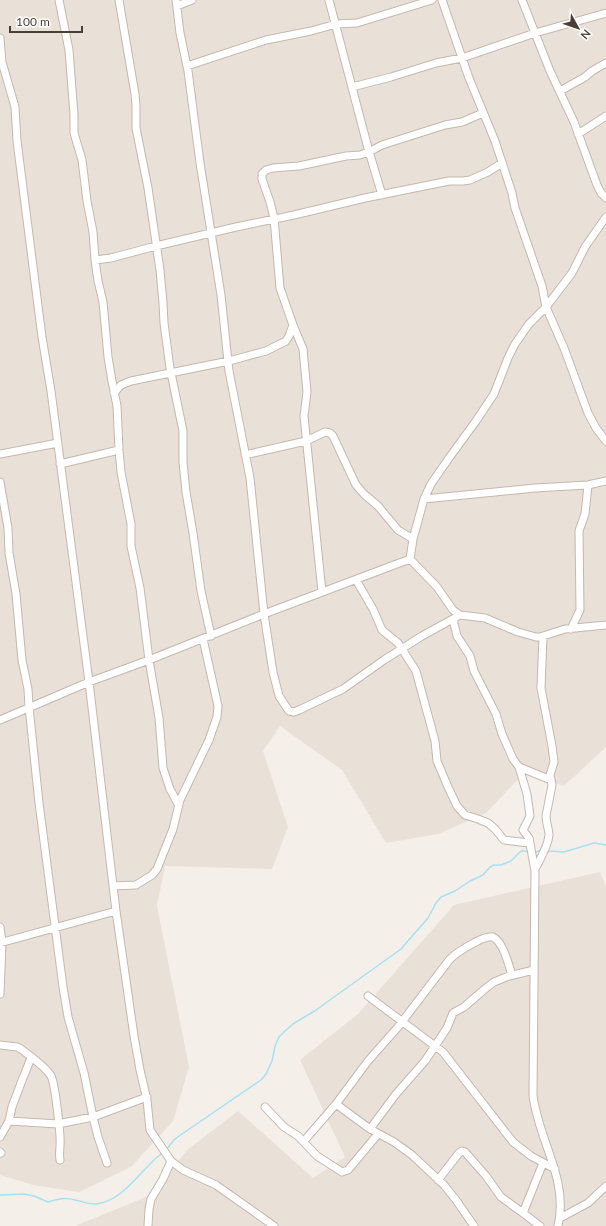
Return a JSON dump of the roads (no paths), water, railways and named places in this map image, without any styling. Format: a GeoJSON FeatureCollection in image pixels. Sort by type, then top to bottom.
{"type":"FeatureCollection","features":[{"type":"Feature","properties":{"kind":"street"},"geometry":{"type":"LineString","coordinates":[[59,0],[69,50],[74,133],[82,160],[87,201],[93,232],[94,260],[103,302],[108,357],[117,406],[121,472],[131,524],[131,546],[140,588],[149,660],[159,718],[164,772],[170,789],[178,804]]}},
{"type":"Feature","properties":{"kind":"street"},"geometry":{"type":"LineString","coordinates":[[120,0],[135,94],[136,128],[148,188],[156,246],[164,324],[171,372],[183,431],[183,462],[186,492],[201,592],[211,636]]}},
{"type":"Feature","properties":{"kind":"street"},"geometry":{"type":"LineString","coordinates":[[192,0],[177,3],[180,33],[187,66],[221,295],[233,394],[251,489],[264,614],[272,672],[281,700],[286,708],[291,712],[299,710],[342,689],[384,660],[460,615]]}},
{"type":"Feature","properties":{"kind":"street"},"geometry":{"type":"LineString","coordinates":[[329,0],[344,61],[382,195]]}},
{"type":"Feature","properties":{"kind":"street"},"geometry":{"type":"LineString","coordinates":[[187,66],[266,40],[311,31],[336,24],[357,23],[432,0]]}},
{"type":"Feature","properties":{"kind":"street"},"geometry":{"type":"LineString","coordinates":[[442,0],[462,58],[495,141],[512,193],[515,208],[542,286],[546,307],[564,348],[588,413],[596,428],[606,441]]}},
{"type":"Feature","properties":{"kind":"street"},"geometry":{"type":"LineString","coordinates":[[522,0],[534,33],[578,134],[597,185],[601,193],[606,198]]}},
{"type":"Feature","properties":{"kind":"street"},"geometry":{"type":"LineString","coordinates":[[352,87],[396,76],[436,63],[462,58],[534,33],[606,13]]}},
{"type":"Feature","properties":{"kind":"street"},"geometry":{"type":"LineString","coordinates":[[0,38],[2,62],[15,107],[17,141],[89,682],[116,911],[134,1036],[140,1070],[147,1097],[150,1130],[171,1161],[183,1170],[216,1185],[274,1226]]}},
{"type":"Feature","properties":{"kind":"street"},"geometry":{"type":"LineString","coordinates":[[560,91],[606,63]]}},
{"type":"Feature","properties":{"kind":"street"},"geometry":{"type":"LineString","coordinates":[[322,592],[304,416],[307,392],[303,349],[293,325],[279,281],[274,218],[262,179],[262,174],[264,171],[273,168],[298,166],[346,156],[356,156],[369,152],[382,144],[445,125],[462,122],[483,113]]}},
{"type":"Feature","properties":{"kind":"street"},"geometry":{"type":"LineString","coordinates":[[578,134],[606,116]]}},
{"type":"Feature","properties":{"kind":"street"},"geometry":{"type":"LineString","coordinates":[[94,260],[111,258],[274,218],[382,195],[449,181],[470,180],[488,172],[502,163]]}},
{"type":"Feature","properties":{"kind":"street"},"geometry":{"type":"LineString","coordinates":[[410,559],[413,539],[424,499],[431,484],[494,394],[515,344],[529,324],[546,307],[572,273],[585,247],[605,221]]}},
{"type":"Feature","properties":{"kind":"street"},"geometry":{"type":"LineString","coordinates":[[114,393],[119,386],[127,382],[229,361],[263,352],[288,338],[293,325]]}},
{"type":"Feature","properties":{"kind":"street"},"geometry":{"type":"LineString","coordinates":[[245,455],[306,441],[326,432],[330,433],[332,434],[356,485],[378,506],[398,530],[413,539]]}},
{"type":"Feature","properties":{"kind":"street"},"geometry":{"type":"LineString","coordinates":[[0,454],[58,443]]}},
{"type":"Feature","properties":{"kind":"street"},"geometry":{"type":"LineString","coordinates":[[60,464],[119,450]]}},
{"type":"Feature","properties":{"kind":"street"},"geometry":{"type":"LineString","coordinates":[[424,499],[535,488],[588,485],[606,481]]}},
{"type":"Feature","properties":{"kind":"street"},"geometry":{"type":"LineString","coordinates":[[0,482],[3,516],[9,534],[9,554],[16,594],[22,660],[28,689],[39,803],[68,1017],[81,1060],[98,1136],[107,1163]]}},
{"type":"Feature","properties":{"kind":"street"},"geometry":{"type":"LineString","coordinates":[[571,629],[580,610],[579,534],[585,514],[588,485]]}},
{"type":"Feature","properties":{"kind":"street"},"geometry":{"type":"LineString","coordinates":[[0,720],[89,682],[410,559]]}},
{"type":"Feature","properties":{"kind":"street"},"geometry":{"type":"LineString","coordinates":[[410,559],[437,587],[453,610],[460,615],[482,617],[536,638],[554,632],[606,625]]}},
{"type":"Feature","properties":{"kind":"street"},"geometry":{"type":"LineString","coordinates":[[356,580],[373,609],[382,630],[396,641],[416,671],[435,741],[437,761],[457,806],[465,815],[478,818],[495,829],[504,840],[530,843]]}},
{"type":"Feature","properties":{"kind":"street"},"geometry":{"type":"LineString","coordinates":[[453,619],[457,636],[470,656],[474,671],[496,714],[502,734],[513,759],[519,767],[527,794],[530,816],[523,830],[529,838],[535,869],[536,901],[533,1095],[537,1117],[552,1157],[560,1195],[560,1218],[558,1226]]}},
{"type":"Feature","properties":{"kind":"street"},"geometry":{"type":"LineString","coordinates":[[535,869],[548,840],[549,832],[546,816],[552,785],[550,776],[554,760],[541,688],[543,636]]}},
{"type":"Feature","properties":{"kind":"street"},"geometry":{"type":"LineString","coordinates":[[113,886],[133,886],[155,872],[173,829],[177,817],[178,804],[206,748],[218,714],[218,706],[203,639]]}},
{"type":"Feature","properties":{"kind":"street"},"geometry":{"type":"LineString","coordinates":[[519,767],[551,780]]}},
{"type":"Feature","properties":{"kind":"street"},"geometry":{"type":"LineString","coordinates":[[1,943],[116,911]]}},
{"type":"Feature","properties":{"kind":"street"},"geometry":{"type":"LineString","coordinates":[[0,927],[0,994]]}},
{"type":"Feature","properties":{"kind":"street"},"geometry":{"type":"LineString","coordinates":[[304,1141],[336,1104],[368,1061],[402,1022],[453,956],[463,949],[491,936],[499,942],[512,975]]}},
{"type":"Feature","properties":{"kind":"street"},"geometry":{"type":"LineString","coordinates":[[370,1129],[396,1094],[425,1061],[446,1028],[450,1017],[455,1011],[464,1007],[494,982],[512,975],[534,970]]}},
{"type":"Feature","properties":{"kind":"street"},"geometry":{"type":"LineString","coordinates":[[368,996],[435,1045],[447,1057],[513,1142],[531,1156],[555,1169]]}},
{"type":"Feature","properties":{"kind":"street"},"geometry":{"type":"LineString","coordinates":[[0,1045],[17,1047],[32,1058],[52,1077],[60,1144],[60,1160]]}},
{"type":"Feature","properties":{"kind":"street"},"geometry":{"type":"LineString","coordinates":[[0,1137],[9,1121],[12,1107],[32,1058]]}},
{"type":"Feature","properties":{"kind":"street"},"geometry":{"type":"LineString","coordinates":[[9,1121],[58,1124],[93,1117],[147,1097]]}},
{"type":"Feature","properties":{"kind":"street"},"geometry":{"type":"LineString","coordinates":[[336,1104],[370,1129],[407,1150],[456,1200],[474,1226]]}},
{"type":"Feature","properties":{"kind":"street"},"geometry":{"type":"LineString","coordinates":[[265,1107],[284,1127],[304,1141],[314,1153],[342,1172],[348,1170],[378,1134]]}},
{"type":"Feature","properties":{"kind":"street"},"geometry":{"type":"LineString","coordinates":[[438,1180],[462,1151],[486,1176],[501,1197],[540,1226]]}},
{"type":"Feature","properties":{"kind":"street"},"geometry":{"type":"LineString","coordinates":[[148,1226],[151,1199],[164,1179],[171,1161]]}},
{"type":"Feature","properties":{"kind":"street"},"geometry":{"type":"LineString","coordinates":[[523,1213],[543,1163]]}},
{"type":"Feature","properties":{"kind":"street"},"geometry":{"type":"LineString","coordinates":[[560,1218],[588,1203],[606,1186]]}},
{"type":"Feature","properties":{"kind":"waterway"},"geometry":{"type":"LineString","coordinates":[[547,851],[564,852],[594,843],[606,845]]}},
{"type":"Feature","properties":{"kind":"waterway"},"geometry":{"type":"LineString","coordinates":[[534,853],[541,850]]}},
{"type":"Feature","properties":{"kind":"waterway"},"geometry":{"type":"LineString","coordinates":[[166,1150],[179,1136],[261,1080],[266,1074],[272,1061],[275,1046],[279,1037],[293,1024],[316,1010],[401,949],[428,918],[441,897],[483,875],[490,867],[511,861],[521,851],[530,852]]}},
{"type":"Feature","properties":{"kind":"waterway"},"geometry":{"type":"LineString","coordinates":[[0,1195],[24,1194],[34,1196],[48,1202],[58,1199],[71,1199],[93,1204],[106,1202],[124,1191],[161,1154]]}}]}
